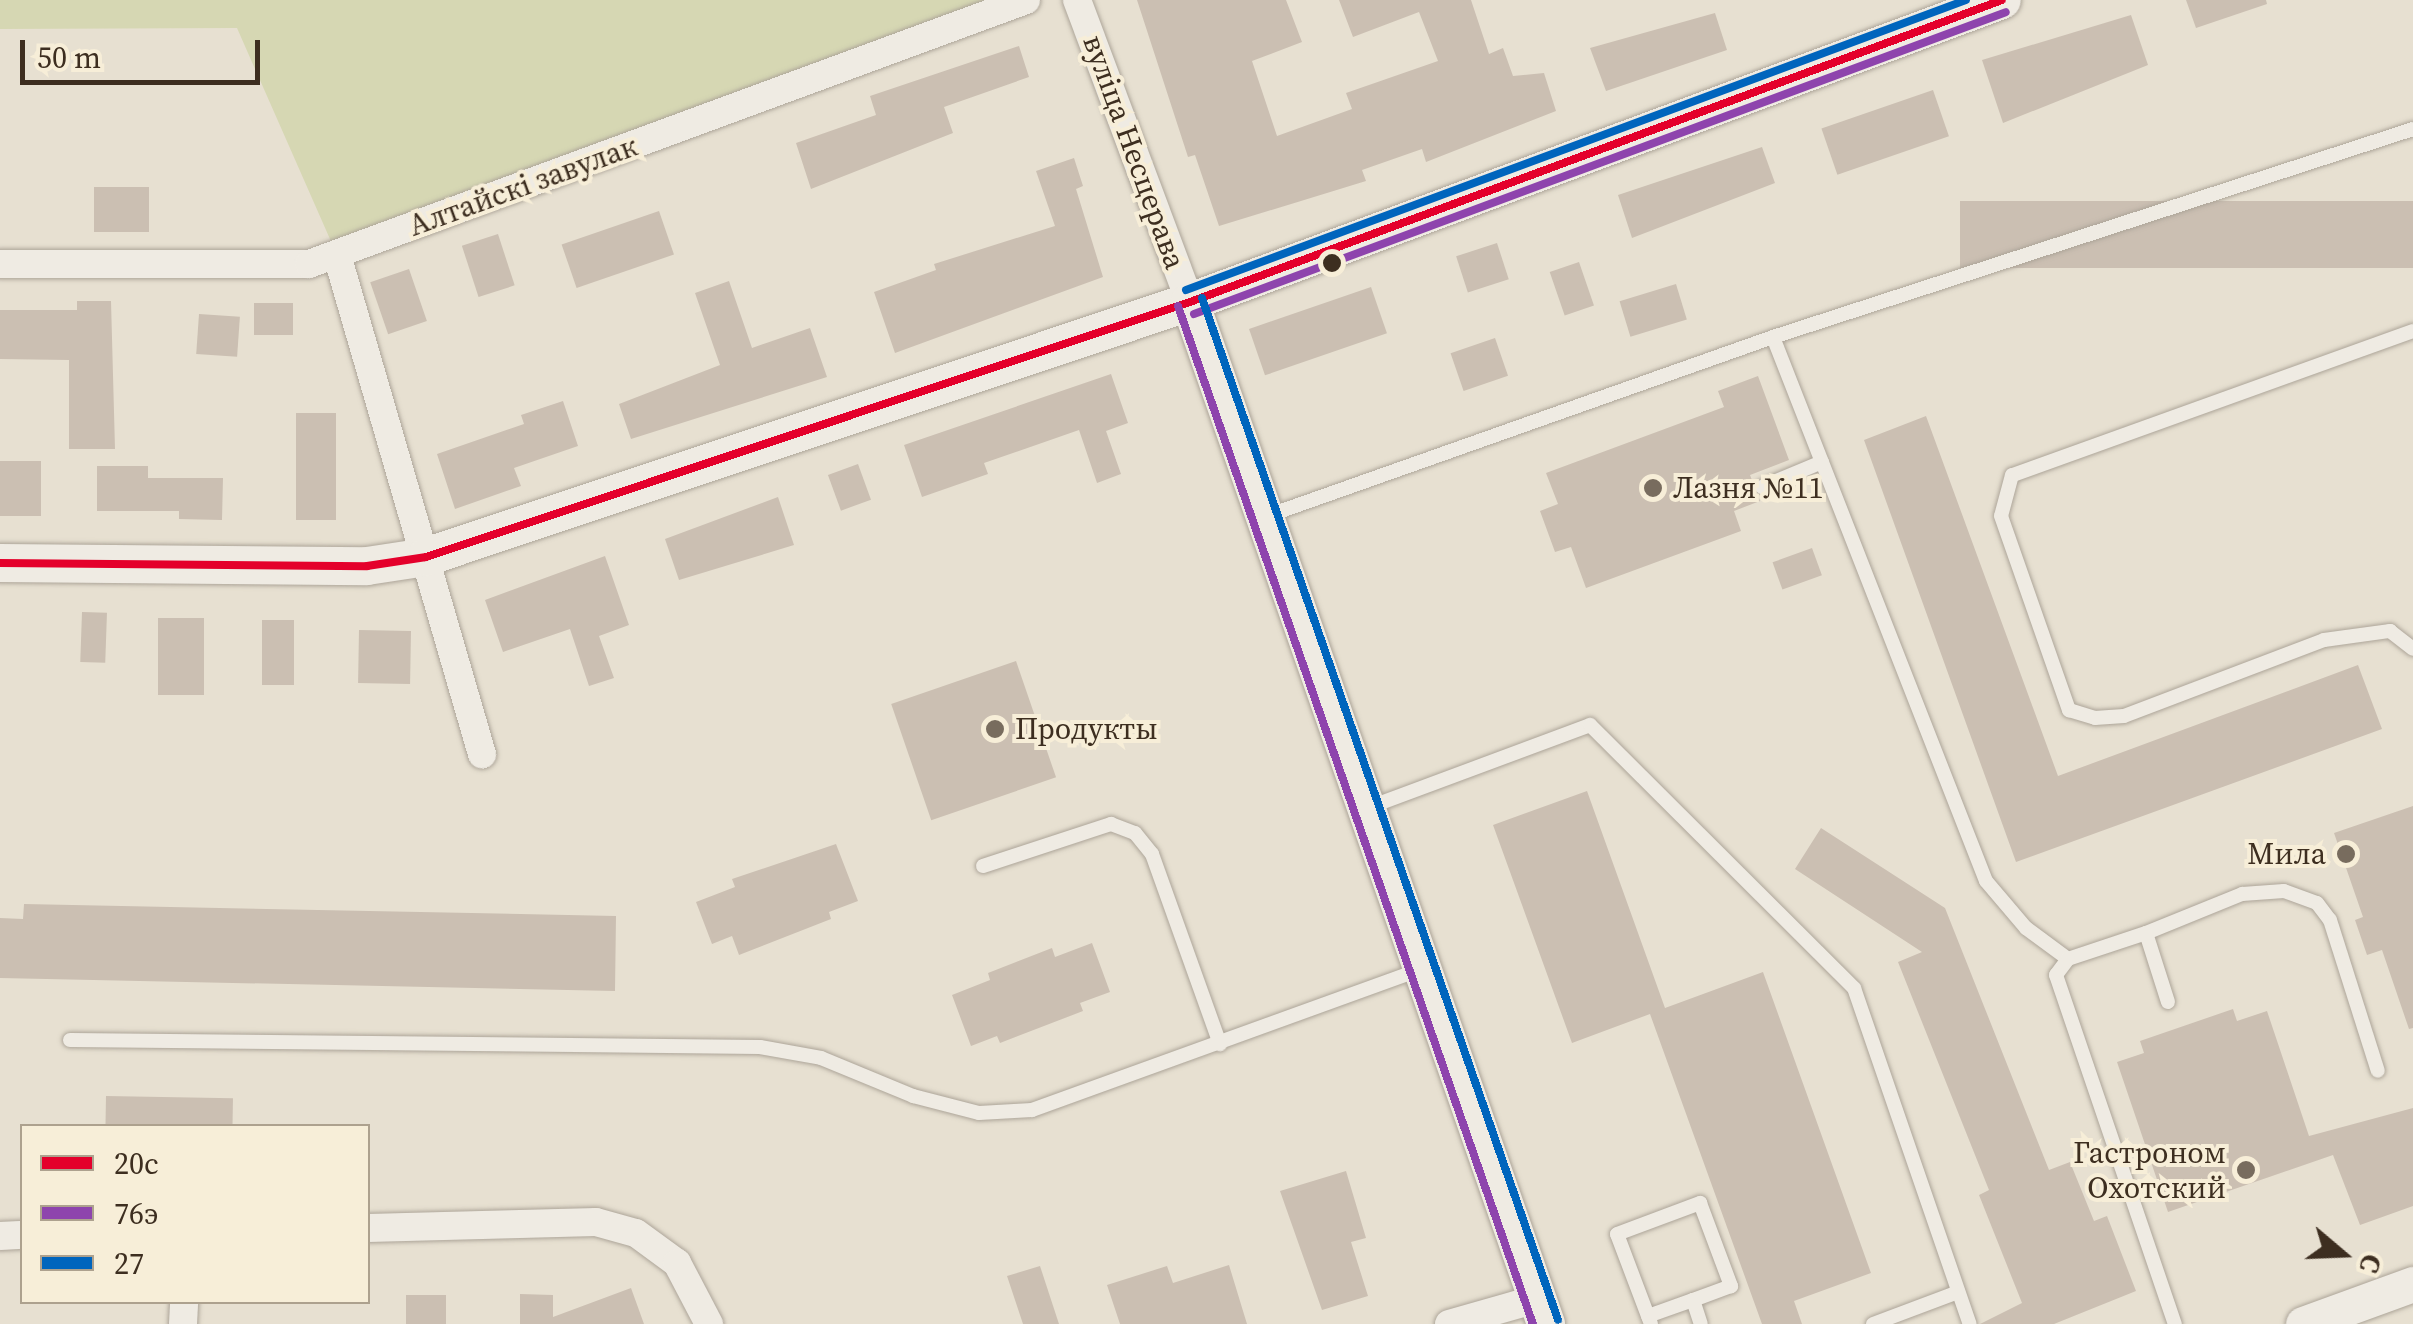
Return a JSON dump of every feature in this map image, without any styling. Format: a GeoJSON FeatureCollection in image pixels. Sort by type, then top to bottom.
{"type":"FeatureCollection","features":[{"type":"Feature","properties":{"kind":"main road"},"geometry":{"type":"LineString","coordinates":[[0,563],[367,566],[426,558],[1190,302],[2002,0]]}},
{"type":"Feature","properties":{"kind":"main road","name":"вуліца Несцерава"},"geometry":{"type":"LineString","coordinates":[[1190,302],[1362,810],[1542,1312]]}},
{"type":"Feature","properties":{"kind":"street","name":"Алтайскі завулак"},"geometry":{"type":"LineString","coordinates":[[0,264],[310,264],[1026,0]]}},
{"type":"Feature","properties":{"kind":"street","name":"вуліца Несцерава"},"geometry":{"type":"LineString","coordinates":[[1078,0],[1190,302]]}},
{"type":"Feature","properties":{"kind":"street"},"geometry":{"type":"LineString","coordinates":[[338,254],[482,754]]}},
{"type":"Feature","properties":{"kind":"street"},"geometry":{"type":"LineString","coordinates":[[370,1228],[596,1222],[636,1233],[677,1263],[710,1324]]}},
{"type":"Feature","properties":{"kind":"street"},"geometry":{"type":"LineString","coordinates":[[2303,1324],[2413,1284]]}},
{"type":"Feature","properties":{"kind":"street"},"geometry":{"type":"LineString","coordinates":[[1449,1324],[1542,1312]]}},
{"type":"Feature","properties":{"kind":"lane"},"geometry":{"type":"LineString","coordinates":[[1262,518],[1774,337],[2413,130]]}},
{"type":"Feature","properties":{"kind":"lane"},"geometry":{"type":"LineString","coordinates":[[2413,330],[2012,475],[2001,516],[2069,710],[2095,718],[2124,716],[2324,640],[2390,632],[2413,649]]}},
{"type":"Feature","properties":{"kind":"lane"},"geometry":{"type":"LineString","coordinates":[[1774,337],[1986,881],[2026,928],[2068,959]]}},
{"type":"Feature","properties":{"kind":"lane"},"geometry":{"type":"LineString","coordinates":[[1762,488],[1822,462]]}},
{"type":"Feature","properties":{"kind":"lane"},"geometry":{"type":"LineString","coordinates":[[1362,810],[1590,725],[1854,988],[1970,1324]]}},
{"type":"Feature","properties":{"kind":"lane"},"geometry":{"type":"LineString","coordinates":[[982,866],[1112,824],[1135,833],[1152,854],[1220,1044]]}},
{"type":"Feature","properties":{"kind":"lane"},"geometry":{"type":"LineString","coordinates":[[2174,1324],[2057,983],[2068,959],[2146,934],[2242,894],[2284,891],[2317,903],[2330,920],[2378,1070]]}},
{"type":"Feature","properties":{"kind":"lane"},"geometry":{"type":"LineString","coordinates":[[2146,934],[2168,1002]]}},
{"type":"Feature","properties":{"kind":"lane"},"geometry":{"type":"LineString","coordinates":[[70,1040],[760,1047],[820,1058],[913,1096],[979,1112],[1032,1110],[1076,1098],[1419,969]]}},
{"type":"Feature","properties":{"kind":"lane"},"geometry":{"type":"LineString","coordinates":[[1700,1203],[1731,1286],[1693,1300],[1650,1320],[1618,1234],[1700,1203]]}},
{"type":"Feature","properties":{"kind":"lane"},"geometry":{"type":"LineString","coordinates":[[1873,1324],[1958,1292]]}},
{"type":"Feature","properties":{"kind":"lane"},"geometry":{"type":"LineString","coordinates":[[1693,1300],[1701,1324]]}},
{"type":"Feature","properties":{"kind":"green space"},"geometry":{"type":"Polygon","coordinates":[[[0,0],[1039,0],[337,255],[237,28],[0,29],[0,0]]]}},
{"type":"Feature","properties":{"kind":"building"},"geometry":{"type":"Polygon","coordinates":[[[1137,0],[1286,0],[1302,42],[1252,61],[1277,136],[1352,109],[1346,93],[1438,61],[1419,12],[1353,37],[1339,0],[1471,0],[1489,54],[1503,48],[1513,76],[1544,73],[1556,111],[1426,162],[1422,149],[1362,170],[1366,181],[1219,226],[1195,155],[1188,157],[1137,0]]]}},
{"type":"Feature","properties":{"kind":"building"},"geometry":{"type":"Polygon","coordinates":[[[2186,0],[2266,0],[2267,4],[2196,28],[2186,0]]]}},
{"type":"Feature","properties":{"kind":"building"},"geometry":{"type":"Polygon","coordinates":[[[1715,13],[1727,50],[1606,91],[1590,48],[1715,13]]]}},
{"type":"Feature","properties":{"kind":"building"},"geometry":{"type":"Polygon","coordinates":[[[2131,15],[2148,65],[2003,123],[1982,60],[2131,15]]]}},
{"type":"Feature","properties":{"kind":"building"},"geometry":{"type":"Polygon","coordinates":[[[1019,46],[1029,77],[944,107],[953,133],[811,189],[796,143],[876,115],[870,96],[1019,46]]]}},
{"type":"Feature","properties":{"kind":"building"},"geometry":{"type":"Polygon","coordinates":[[[1933,90],[1949,136],[1837,175],[1821,128],[1933,90]]]}},
{"type":"Feature","properties":{"kind":"building"},"geometry":{"type":"Polygon","coordinates":[[[1762,147],[1775,183],[1632,238],[1618,195],[1762,147]]]}},
{"type":"Feature","properties":{"kind":"building"},"geometry":{"type":"Polygon","coordinates":[[[1074,158],[1083,186],[1076,189],[1103,277],[895,353],[874,292],[936,270],[934,264],[1055,226],[1036,171],[1074,158]]]}},
{"type":"Feature","properties":{"kind":"building"},"geometry":{"type":"Polygon","coordinates":[[[94,187],[149,187],[149,232],[94,232],[94,187]]]}},
{"type":"Feature","properties":{"kind":"building"},"geometry":{"type":"Polygon","coordinates":[[[1960,201],[2413,201],[2413,268],[1960,268],[1960,201]]]}},
{"type":"Feature","properties":{"kind":"building"},"geometry":{"type":"Polygon","coordinates":[[[659,211],[674,254],[577,288],[562,245],[659,211]]]}},
{"type":"Feature","properties":{"kind":"building"},"geometry":{"type":"Polygon","coordinates":[[[498,234],[515,285],[479,297],[462,246],[498,234]]]}},
{"type":"Feature","properties":{"kind":"building"},"geometry":{"type":"Polygon","coordinates":[[[1497,243],[1509,279],[1468,292],[1456,256],[1497,243]]]}},
{"type":"Feature","properties":{"kind":"building"},"geometry":{"type":"Polygon","coordinates":[[[1579,262],[1594,305],[1565,316],[1550,272],[1579,262]]]}},
{"type":"Feature","properties":{"kind":"building"},"geometry":{"type":"Polygon","coordinates":[[[409,269],[427,321],[388,334],[370,282],[409,269]]]}},
{"type":"Feature","properties":{"kind":"building"},"geometry":{"type":"Polygon","coordinates":[[[729,281],[752,348],[810,328],[827,377],[631,439],[619,404],[720,365],[695,293],[729,281]]]}},
{"type":"Feature","properties":{"kind":"building"},"geometry":{"type":"Polygon","coordinates":[[[1676,284],[1687,319],[1630,337],[1620,301],[1676,284]]]}},
{"type":"Feature","properties":{"kind":"building"},"geometry":{"type":"Polygon","coordinates":[[[1371,287],[1387,333],[1265,375],[1249,329],[1371,287]]]}},
{"type":"Feature","properties":{"kind":"building"},"geometry":{"type":"Polygon","coordinates":[[[77,301],[111,301],[115,449],[69,449],[69,360],[0,359],[0,310],[77,310],[77,301]]]}},
{"type":"Feature","properties":{"kind":"building"},"geometry":{"type":"Polygon","coordinates":[[[254,303],[293,303],[293,335],[254,335],[254,303]]]}},
{"type":"Feature","properties":{"kind":"building"},"geometry":{"type":"Polygon","coordinates":[[[199,314],[240,317],[237,357],[196,354],[199,314]]]}},
{"type":"Feature","properties":{"kind":"building"},"geometry":{"type":"Polygon","coordinates":[[[1495,338],[1508,376],[1464,391],[1451,353],[1495,338]]]}},
{"type":"Feature","properties":{"kind":"building"},"geometry":{"type":"Polygon","coordinates":[[[1111,374],[1128,423],[1106,431],[1121,474],[1097,483],[1079,430],[984,463],[988,474],[922,497],[904,445],[1111,374]]]}},
{"type":"Feature","properties":{"kind":"building","name":"Лазня №11"},"geometry":{"type":"Polygon","coordinates":[[[1758,376],[1789,460],[1750,475],[1760,501],[1734,511],[1741,531],[1586,588],[1571,547],[1555,552],[1540,511],[1558,504],[1546,473],[1724,407],[1718,391],[1758,376]]]}},
{"type":"Feature","properties":{"kind":"building"},"geometry":{"type":"Polygon","coordinates":[[[563,401],[578,446],[514,468],[521,486],[455,509],[437,454],[524,424],[521,415],[563,401]]]}},
{"type":"Feature","properties":{"kind":"building"},"geometry":{"type":"Polygon","coordinates":[[[296,413],[336,413],[336,520],[296,520],[296,413]]]}},
{"type":"Feature","properties":{"kind":"building"},"geometry":{"type":"Polygon","coordinates":[[[1926,416],[2058,776],[2358,665],[2382,729],[2016,862],[1864,440],[1926,416]]]}},
{"type":"Feature","properties":{"kind":"building"},"geometry":{"type":"Polygon","coordinates":[[[0,461],[41,461],[41,516],[0,516],[0,461]]]}},
{"type":"Feature","properties":{"kind":"building"},"geometry":{"type":"Polygon","coordinates":[[[858,464],[871,500],[841,511],[828,475],[858,464]]]}},
{"type":"Feature","properties":{"kind":"building"},"geometry":{"type":"Polygon","coordinates":[[[97,466],[148,466],[148,478],[223,478],[222,520],[179,519],[179,511],[97,511],[97,466]]]}},
{"type":"Feature","properties":{"kind":"building"},"geometry":{"type":"Polygon","coordinates":[[[778,497],[794,545],[679,580],[665,539],[778,497]]]}},
{"type":"Feature","properties":{"kind":"building"},"geometry":{"type":"Polygon","coordinates":[[[1812,548],[1822,575],[1782,590],[1773,562],[1812,548]]]}},
{"type":"Feature","properties":{"kind":"building"},"geometry":{"type":"Polygon","coordinates":[[[605,556],[629,625],[599,636],[614,678],[589,686],[570,629],[503,652],[485,600],[605,556]]]}},
{"type":"Feature","properties":{"kind":"building"},"geometry":{"type":"Polygon","coordinates":[[[82,612],[107,613],[105,663],[80,662],[82,612]]]}},
{"type":"Feature","properties":{"kind":"building"},"geometry":{"type":"Polygon","coordinates":[[[158,618],[204,618],[204,695],[158,695],[158,618]]]}},
{"type":"Feature","properties":{"kind":"building"},"geometry":{"type":"Polygon","coordinates":[[[262,620],[294,620],[294,685],[262,685],[262,620]]]}},
{"type":"Feature","properties":{"kind":"building"},"geometry":{"type":"Polygon","coordinates":[[[359,630],[411,631],[410,684],[358,683],[359,630]]]}},
{"type":"Feature","properties":{"kind":"building"},"geometry":{"type":"Polygon","coordinates":[[[1016,661],[1056,777],[931,820],[891,704],[1016,661]]]}},
{"type":"Feature","properties":{"kind":"building"},"geometry":{"type":"Polygon","coordinates":[[[1587,791],[1665,1008],[1763,972],[1871,1273],[1794,1301],[1802,1324],[1762,1324],[1650,1014],[1572,1043],[1493,825],[1587,791]]]}},
{"type":"Feature","properties":{"kind":"building"},"geometry":{"type":"Polygon","coordinates":[[[2413,806],[2413,1028],[2409,1029],[2382,950],[2367,955],[2355,920],[2363,917],[2334,833],[2413,806]]]}},
{"type":"Feature","properties":{"kind":"building"},"geometry":{"type":"Polygon","coordinates":[[[1821,828],[1945,908],[2049,1170],[2070,1162],[2094,1221],[2107,1216],[2136,1291],[2054,1324],[1980,1324],[2022,1303],[1979,1195],[1989,1190],[1898,962],[1922,952],[1795,869],[1821,828]]]}},
{"type":"Feature","properties":{"kind":"building"},"geometry":{"type":"Polygon","coordinates":[[[836,844],[858,901],[829,912],[831,919],[739,955],[732,936],[712,944],[696,902],[735,887],[732,879],[836,844]]]}},
{"type":"Feature","properties":{"kind":"building"},"geometry":{"type":"Polygon","coordinates":[[[24,904],[616,916],[615,991],[0,978],[0,918],[23,919],[24,904]]]}},
{"type":"Feature","properties":{"kind":"building"},"geometry":{"type":"Polygon","coordinates":[[[1092,943],[1110,992],[1080,1003],[1083,1011],[1000,1043],[997,1036],[971,1046],[952,995],[990,980],[988,973],[1052,948],[1055,957],[1092,943]]]}},
{"type":"Feature","properties":{"kind":"building"},"geometry":{"type":"Polygon","coordinates":[[[2233,1009],[2237,1021],[2267,1011],[2309,1136],[2413,1108],[2413,1206],[2360,1225],[2333,1155],[2168,1212],[2117,1062],[2144,1053],[2140,1041],[2233,1009]]]}},
{"type":"Feature","properties":{"kind":"building"},"geometry":{"type":"Polygon","coordinates":[[[106,1096],[233,1098],[233,1124],[106,1124],[106,1096]]]}},
{"type":"Feature","properties":{"kind":"building"},"geometry":{"type":"Polygon","coordinates":[[[1346,1171],[1366,1238],[1351,1242],[1368,1296],[1322,1310],[1280,1191],[1346,1171]]]}},
{"type":"Feature","properties":{"kind":"building"},"geometry":{"type":"Polygon","coordinates":[[[1229,1265],[1247,1324],[1120,1324],[1107,1285],[1167,1266],[1173,1283],[1229,1265]]]}},
{"type":"Feature","properties":{"kind":"building"},"geometry":{"type":"Polygon","coordinates":[[[1040,1266],[1059,1324],[1023,1324],[1007,1276],[1040,1266]]]}},
{"type":"Feature","properties":{"kind":"building"},"geometry":{"type":"Polygon","coordinates":[[[631,1288],[644,1324],[520,1324],[520,1294],[553,1295],[553,1317],[631,1288]]]}},
{"type":"Feature","properties":{"kind":"building"},"geometry":{"type":"Polygon","coordinates":[[[406,1295],[446,1295],[446,1324],[406,1324],[406,1295]]]}},
{"type":"Feature","properties":{"kind":"transit line","name":"27"},"geometry":{"type":"LineString","coordinates":[[1186,290],[1966,0]]}},
{"type":"Feature","properties":{"kind":"transit line","name":"20с"},"geometry":{"type":"LineString","coordinates":[[0,563],[367,566],[426,557],[1190,302],[2002,0]]}},
{"type":"Feature","properties":{"kind":"transit line","name":"76э"},"geometry":{"type":"LineString","coordinates":[[1194,314],[2006,12]]}},
{"type":"Feature","properties":{"kind":"transit line","name":"27"},"geometry":{"type":"LineString","coordinates":[[1202,298],[1558,1320]]}},
{"type":"Feature","properties":{"kind":"transit line","name":"76э"},"geometry":{"type":"LineString","coordinates":[[1178,306],[1533,1324]]}},
{"type":"Feature","properties":{"kind":"place","name":"Лазня №11"},"geometry":{"type":"Point","coordinates":[1653,488]}},
{"type":"Feature","properties":{"kind":"place","name":"Продукты"},"geometry":{"type":"Point","coordinates":[995,729]}},
{"type":"Feature","properties":{"kind":"place","name":"Мила"},"geometry":{"type":"Point","coordinates":[2346,854]}},
{"type":"Feature","properties":{"kind":"place","name":"Гастроном Охотский"},"geometry":{"type":"Point","coordinates":[2246,1170]}}]}
